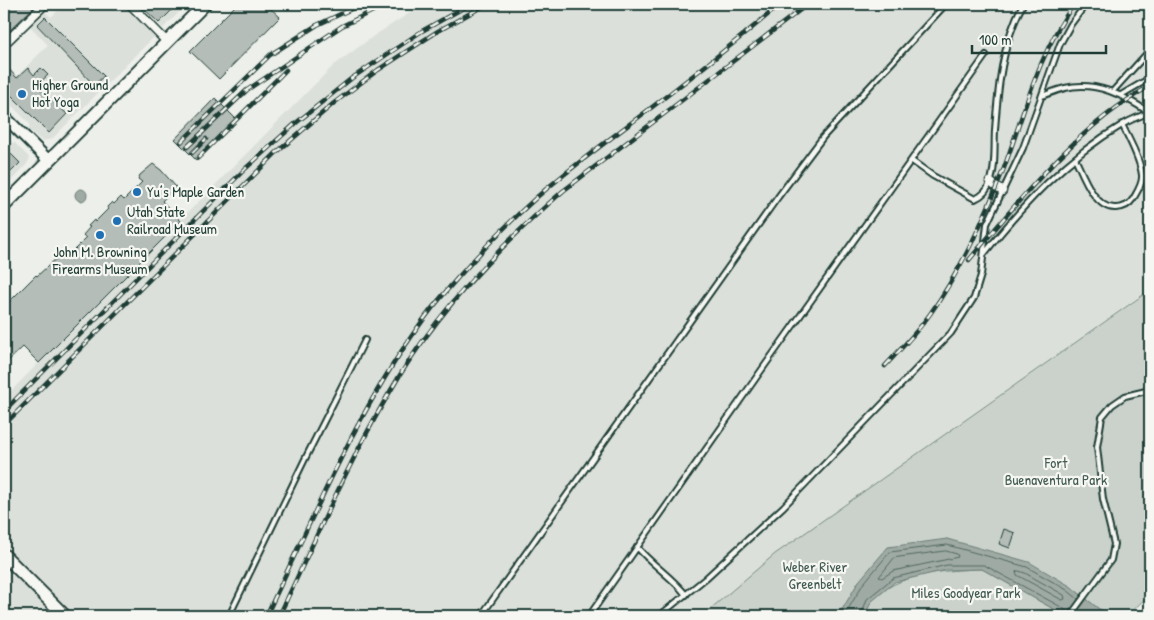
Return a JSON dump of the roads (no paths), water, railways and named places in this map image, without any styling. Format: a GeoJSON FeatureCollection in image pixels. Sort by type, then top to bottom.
{"type":"FeatureCollection","features":[{"type":"Feature","properties":{"kind":"main road"},"geometry":{"type":"LineString","coordinates":[[4,206],[205,4]]}},
{"type":"Feature","properties":{"kind":"main road"},"geometry":{"type":"LineString","coordinates":[[4,555],[65,616]]}},
{"type":"Feature","properties":{"kind":"street"},"geometry":{"type":"LineString","coordinates":[[4,44],[45,4]]}},
{"type":"Feature","properties":{"kind":"street"},"geometry":{"type":"LineString","coordinates":[[130,4],[167,42]]}},
{"type":"Feature","properties":{"kind":"street"},"geometry":{"type":"LineString","coordinates":[[4,116],[48,161]]}},
{"type":"Feature","properties":{"kind":"street"},"geometry":{"type":"LineString","coordinates":[[990,182],[1002,191]]}},
{"type":"Feature","properties":{"kind":"lane"},"geometry":{"type":"LineString","coordinates":[[481,616],[823,137],[946,4]]}},
{"type":"Feature","properties":{"kind":"lane"},"geometry":{"type":"LineString","coordinates":[[912,161],[974,199],[982,196],[990,182],[993,168],[998,87],[1006,45],[1023,4]]}},
{"type":"Feature","properties":{"kind":"lane"},"geometry":{"type":"LineString","coordinates":[[659,616],[686,595],[783,507],[951,333],[974,298],[980,275],[987,224],[1023,148],[1060,44],[1071,24],[1086,4]]}},
{"type":"Feature","properties":{"kind":"lane"},"geometry":{"type":"LineString","coordinates":[[1113,91],[1150,50]]}},
{"type":"Feature","properties":{"kind":"lane"},"geometry":{"type":"LineString","coordinates":[[589,616],[986,55]]}},
{"type":"Feature","properties":{"kind":"lane"},"geometry":{"type":"LineString","coordinates":[[1121,95],[1150,78]]}},
{"type":"Feature","properties":{"kind":"lane"},"geometry":{"type":"LineString","coordinates":[[1042,96],[1066,88],[1083,86],[1113,91],[1150,113]]}},
{"type":"Feature","properties":{"kind":"lane"},"geometry":{"type":"LineString","coordinates":[[983,256],[1038,190],[1075,158],[1122,124],[1150,113]]}},
{"type":"Feature","properties":{"kind":"lane"},"geometry":{"type":"LineString","coordinates":[[1075,158],[1099,202],[1108,209],[1119,208],[1130,203],[1140,187],[1142,176],[1136,154],[1122,124]]}},
{"type":"Feature","properties":{"kind":"lane"},"geometry":{"type":"LineString","coordinates":[[230,616],[305,459],[365,340]]}},
{"type":"Feature","properties":{"kind":"lane"},"geometry":{"type":"LineString","coordinates":[[1070,616],[1112,560],[1114,544],[1103,499],[1097,447],[1102,417],[1112,405],[1125,396],[1150,390]]}},
{"type":"Feature","properties":{"kind":"lane"},"geometry":{"type":"LineString","coordinates":[[637,547],[644,556],[686,595]]}},
{"type":"Feature","properties":{"kind":"water"},"geometry":{"type":"Polygon","coordinates":[[[81,189],[87,195],[81,201],[75,195],[81,189]]]}},
{"type":"Feature","properties":{"kind":"water"},"geometry":{"type":"Polygon","coordinates":[[[947,539],[1029,562],[1070,586],[1099,609],[1114,616],[1066,616],[982,569],[946,570],[895,582],[871,602],[865,616],[833,616],[843,608],[859,581],[888,547],[947,539]]]}},
{"type":"Feature","properties":{"kind":"railway"},"geometry":{"type":"LineString","coordinates":[[181,142],[270,55],[317,25],[362,4]]}},
{"type":"Feature","properties":{"kind":"railway"},"geometry":{"type":"LineString","coordinates":[[187,147],[247,90],[342,26],[387,4]]}},
{"type":"Feature","properties":{"kind":"railway"},"geometry":{"type":"LineString","coordinates":[[4,425],[276,153],[334,103],[378,70],[438,31],[487,4]]}},
{"type":"Feature","properties":{"kind":"railway"},"geometry":{"type":"LineString","coordinates":[[266,616],[362,417],[407,342],[445,292],[496,236],[537,197],[781,4]]}},
{"type":"Feature","properties":{"kind":"railway"},"geometry":{"type":"LineString","coordinates":[[279,616],[345,476],[373,422],[406,366],[445,311],[513,237],[563,191],[808,4]]}},
{"type":"Feature","properties":{"kind":"railway"},"geometry":{"type":"LineString","coordinates":[[885,366],[930,314],[962,261],[980,225],[1004,168],[1042,62],[1051,42],[1074,4]]}},
{"type":"Feature","properties":{"kind":"railway"},"geometry":{"type":"LineString","coordinates":[[4,411],[245,169],[296,123],[352,78],[422,31],[465,7]]}},
{"type":"Feature","properties":{"kind":"railway"},"geometry":{"type":"LineString","coordinates":[[198,158],[286,70]]}},
{"type":"Feature","properties":{"kind":"railway"},"geometry":{"type":"LineString","coordinates":[[969,260],[1030,188],[1074,143],[1123,103],[1150,86]]}},
{"type":"Feature","properties":{"kind":"railway"},"geometry":{"type":"LineString","coordinates":[[192,153],[206,139]]}},
{"type":"Feature","properties":{"kind":"place","name":"Higher Ground Hot Yoga"},"geometry":{"type":"Point","coordinates":[22,94]}},
{"type":"Feature","properties":{"kind":"place","name":"Yu’s Maple Garden"},"geometry":{"type":"Point","coordinates":[137,192]}},
{"type":"Feature","properties":{"kind":"place","name":"Utah State Railroad Museum"},"geometry":{"type":"Point","coordinates":[117,221]}},
{"type":"Feature","properties":{"kind":"place","name":"John M. Browning Firearms Museum"},"geometry":{"type":"Point","coordinates":[100,235]}},
{"type":"Feature","properties":{"kind":"park label","name":"Fort Buenaventura Park"},"geometry":{"type":"Point","coordinates":[1056,472]}},
{"type":"Feature","properties":{"kind":"park label","name":"Weber River Greenbelt"},"geometry":{"type":"Point","coordinates":[815,576]}},
{"type":"Feature","properties":{"kind":"park label","name":"Miles Goodyear Park"},"geometry":{"type":"Point","coordinates":[966,593]}}]}
